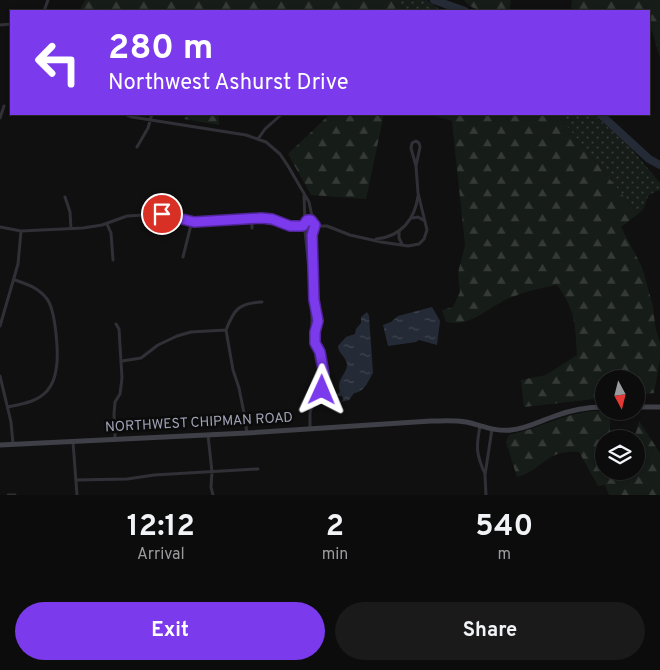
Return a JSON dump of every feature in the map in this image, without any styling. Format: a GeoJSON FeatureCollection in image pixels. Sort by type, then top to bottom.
{"type":"FeatureCollection","features":[{"type":"Feature","properties":{"kind":"main road","name":"NORTHWEST CHIPMAN ROAD"},"geometry":{"type":"LineString","coordinates":[[0,445],[247,433],[452,420],[500,431],[518,429],[571,410],[595,407]]}},
{"type":"Feature","properties":{"kind":"main road"},"geometry":{"type":"LineString","coordinates":[[645,407],[660,407]]}},
{"type":"Feature","properties":{"kind":"street"},"geometry":{"type":"LineString","coordinates":[[45,10],[48,0]]}},
{"type":"Feature","properties":{"kind":"street"},"geometry":{"type":"LineString","coordinates":[[0,118],[4,106]]}},
{"type":"Feature","properties":{"kind":"street"},"geometry":{"type":"LineString","coordinates":[[127,115],[258,139],[270,145],[280,154],[309,202],[315,226],[312,235],[314,305],[318,321],[315,343],[323,364],[324,379],[322,390],[314,400],[310,413],[310,428]]}},
{"type":"Feature","properties":{"kind":"street"},"geometry":{"type":"LineString","coordinates":[[137,147],[148,128],[152,115]]}},
{"type":"Feature","properties":{"kind":"street"},"geometry":{"type":"LineString","coordinates":[[258,139],[281,115]]}},
{"type":"Feature","properties":{"kind":"street"},"geometry":{"type":"LineString","coordinates":[[371,240],[386,237],[399,231],[410,219],[417,205],[416,166],[410,148],[412,143],[416,142],[419,143],[420,147],[416,166]]}},
{"type":"Feature","properties":{"kind":"street"},"geometry":{"type":"LineString","coordinates":[[315,226],[327,226],[350,235],[371,240],[413,246],[422,242],[426,233],[426,224],[418,193]]}},
{"type":"Feature","properties":{"kind":"street"},"geometry":{"type":"LineString","coordinates":[[304,195],[305,221],[303,226],[309,269],[313,279]]}},
{"type":"Feature","properties":{"kind":"street"},"geometry":{"type":"LineString","coordinates":[[65,197],[70,212],[71,228]]}},
{"type":"Feature","properties":{"kind":"street"},"geometry":{"type":"LineString","coordinates":[[0,227],[21,231],[93,227],[127,216],[162,214],[192,221],[254,220],[261,218],[272,219],[280,224],[290,226],[303,226]]}},
{"type":"Feature","properties":{"kind":"street"},"geometry":{"type":"LineString","coordinates":[[410,219],[418,217],[423,219],[426,224]]}},
{"type":"Feature","properties":{"kind":"street"},"geometry":{"type":"LineString","coordinates":[[252,228],[254,220]]}},
{"type":"Feature","properties":{"kind":"street"},"geometry":{"type":"LineString","coordinates":[[182,257],[192,221]]}},
{"type":"Feature","properties":{"kind":"street"},"geometry":{"type":"LineString","coordinates":[[305,221],[313,221]]}},
{"type":"Feature","properties":{"kind":"street"},"geometry":{"type":"LineString","coordinates":[[107,224],[111,233],[113,260]]}},
{"type":"Feature","properties":{"kind":"street"},"geometry":{"type":"LineString","coordinates":[[305,231],[310,232],[314,230]]}},
{"type":"Feature","properties":{"kind":"street"},"geometry":{"type":"LineString","coordinates":[[0,326],[15,280],[21,231]]}},
{"type":"Feature","properties":{"kind":"street"},"geometry":{"type":"LineString","coordinates":[[399,231],[399,240],[403,245]]}},
{"type":"Feature","properties":{"kind":"street"},"geometry":{"type":"LineString","coordinates":[[8,407],[32,401],[48,390],[55,378],[57,366],[54,317],[51,305],[40,290],[15,280]]}},
{"type":"Feature","properties":{"kind":"street"},"geometry":{"type":"LineString","coordinates":[[247,433],[241,396],[233,370],[226,330],[232,314],[238,308],[244,304],[262,302]]}},
{"type":"Feature","properties":{"kind":"street"},"geometry":{"type":"LineString","coordinates":[[115,439],[114,414],[122,386],[119,329],[116,324]]}},
{"type":"Feature","properties":{"kind":"street"},"geometry":{"type":"LineString","coordinates":[[122,361],[141,358],[158,345],[177,336],[202,331],[226,330]]}},
{"type":"Feature","properties":{"kind":"street"},"geometry":{"type":"LineString","coordinates":[[0,376],[8,407],[13,444]]}},
{"type":"Feature","properties":{"kind":"street"},"geometry":{"type":"LineString","coordinates":[[480,426],[477,452],[485,474]]}},
{"type":"Feature","properties":{"kind":"street"},"geometry":{"type":"LineString","coordinates":[[486,495],[485,474],[492,429]]}},
{"type":"Feature","properties":{"kind":"street"},"geometry":{"type":"LineString","coordinates":[[208,434],[213,495]]}},
{"type":"Feature","properties":{"kind":"street"},"geometry":{"type":"LineString","coordinates":[[73,441],[77,495]]}},
{"type":"Feature","properties":{"kind":"street"},"geometry":{"type":"LineString","coordinates":[[77,480],[128,479],[154,475],[258,469]]}},
{"type":"Feature","properties":{"kind":"street"},"geometry":{"type":"LineString","coordinates":[[8,495],[15,495]]}},
{"type":"Feature","properties":{"kind":"green space"},"geometry":{"type":"Polygon","coordinates":[[[85,0],[391,0],[406,10],[80,10],[85,0]]]}},
{"type":"Feature","properties":{"kind":"green space"},"geometry":{"type":"Polygon","coordinates":[[[391,0],[427,0],[441,10],[406,10],[391,0]]]}},
{"type":"Feature","properties":{"kind":"green space"},"geometry":{"type":"Polygon","coordinates":[[[464,0],[511,0],[509,10],[478,10],[464,0]]]}},
{"type":"Feature","properties":{"kind":"green space"},"geometry":{"type":"Polygon","coordinates":[[[572,0],[660,0],[660,58],[652,31],[650,31],[650,10],[571,10],[572,0]]]}},
{"type":"Feature","properties":{"kind":"green space"},"geometry":{"type":"Polygon","coordinates":[[[188,115],[219,115],[219,125],[184,119],[188,115]]]}},
{"type":"Feature","properties":{"kind":"green space"},"geometry":{"type":"Polygon","coordinates":[[[329,115],[384,115],[366,199],[311,195],[288,154],[329,115]]]}},
{"type":"Feature","properties":{"kind":"green space"},"geometry":{"type":"Polygon","coordinates":[[[431,115],[558,115],[638,214],[621,227],[642,267],[653,306],[655,325],[660,343],[660,360],[654,393],[645,394],[645,370],[595,370],[595,399],[524,407],[521,380],[546,375],[577,355],[576,334],[571,311],[557,285],[532,290],[507,299],[470,320],[454,323],[446,322],[442,310],[453,307],[460,292],[458,273],[465,245],[452,121],[431,115]]]}},
{"type":"Feature","properties":{"kind":"green space"},"geometry":{"type":"Polygon","coordinates":[[[558,115],[594,115],[630,147],[660,183],[660,191],[656,191],[648,196],[644,208],[638,214],[558,115]]]}},
{"type":"Feature","properties":{"kind":"green space"},"geometry":{"type":"Polygon","coordinates":[[[595,411],[595,420],[610,420],[610,430],[595,430],[595,480],[645,480],[645,430],[660,453],[660,495],[609,495],[605,485],[598,486],[579,452],[568,452],[552,456],[526,474],[517,477],[506,442],[509,435],[581,413],[595,411]]]}},
{"type":"Feature","properties":{"kind":"green space"},"geometry":{"type":"Polygon","coordinates":[[[639,421],[645,430],[636,430],[639,421]]]}},
{"type":"Feature","properties":{"kind":"water"},"geometry":{"type":"Polygon","coordinates":[[[432,307],[440,321],[437,345],[419,340],[388,346],[383,325],[391,322],[398,316],[432,307]]]}},
{"type":"Feature","properties":{"kind":"water"},"geometry":{"type":"Polygon","coordinates":[[[367,312],[369,316],[373,373],[361,391],[354,393],[349,400],[341,402],[342,396],[337,396],[337,394],[340,392],[339,383],[347,368],[347,364],[338,346],[346,337],[355,334],[356,329],[361,323],[361,317],[367,312]]]}},
{"type":"Feature","properties":{"kind":"waterway"},"geometry":{"type":"LineString","coordinates":[[434,0],[462,10]]}},
{"type":"Feature","properties":{"kind":"waterway"},"geometry":{"type":"LineString","coordinates":[[601,115],[649,159],[660,165]]}},
{"type":"Feature","properties":{"kind":"route"},"geometry":{"type":"LineString","coordinates":[[162,214],[204,222],[255,220],[261,218],[272,219],[280,224],[296,227],[303,226],[307,220],[311,220],[314,223],[315,229],[312,235],[314,305],[318,321],[315,343],[323,364],[324,384],[322,390]]}}]}
